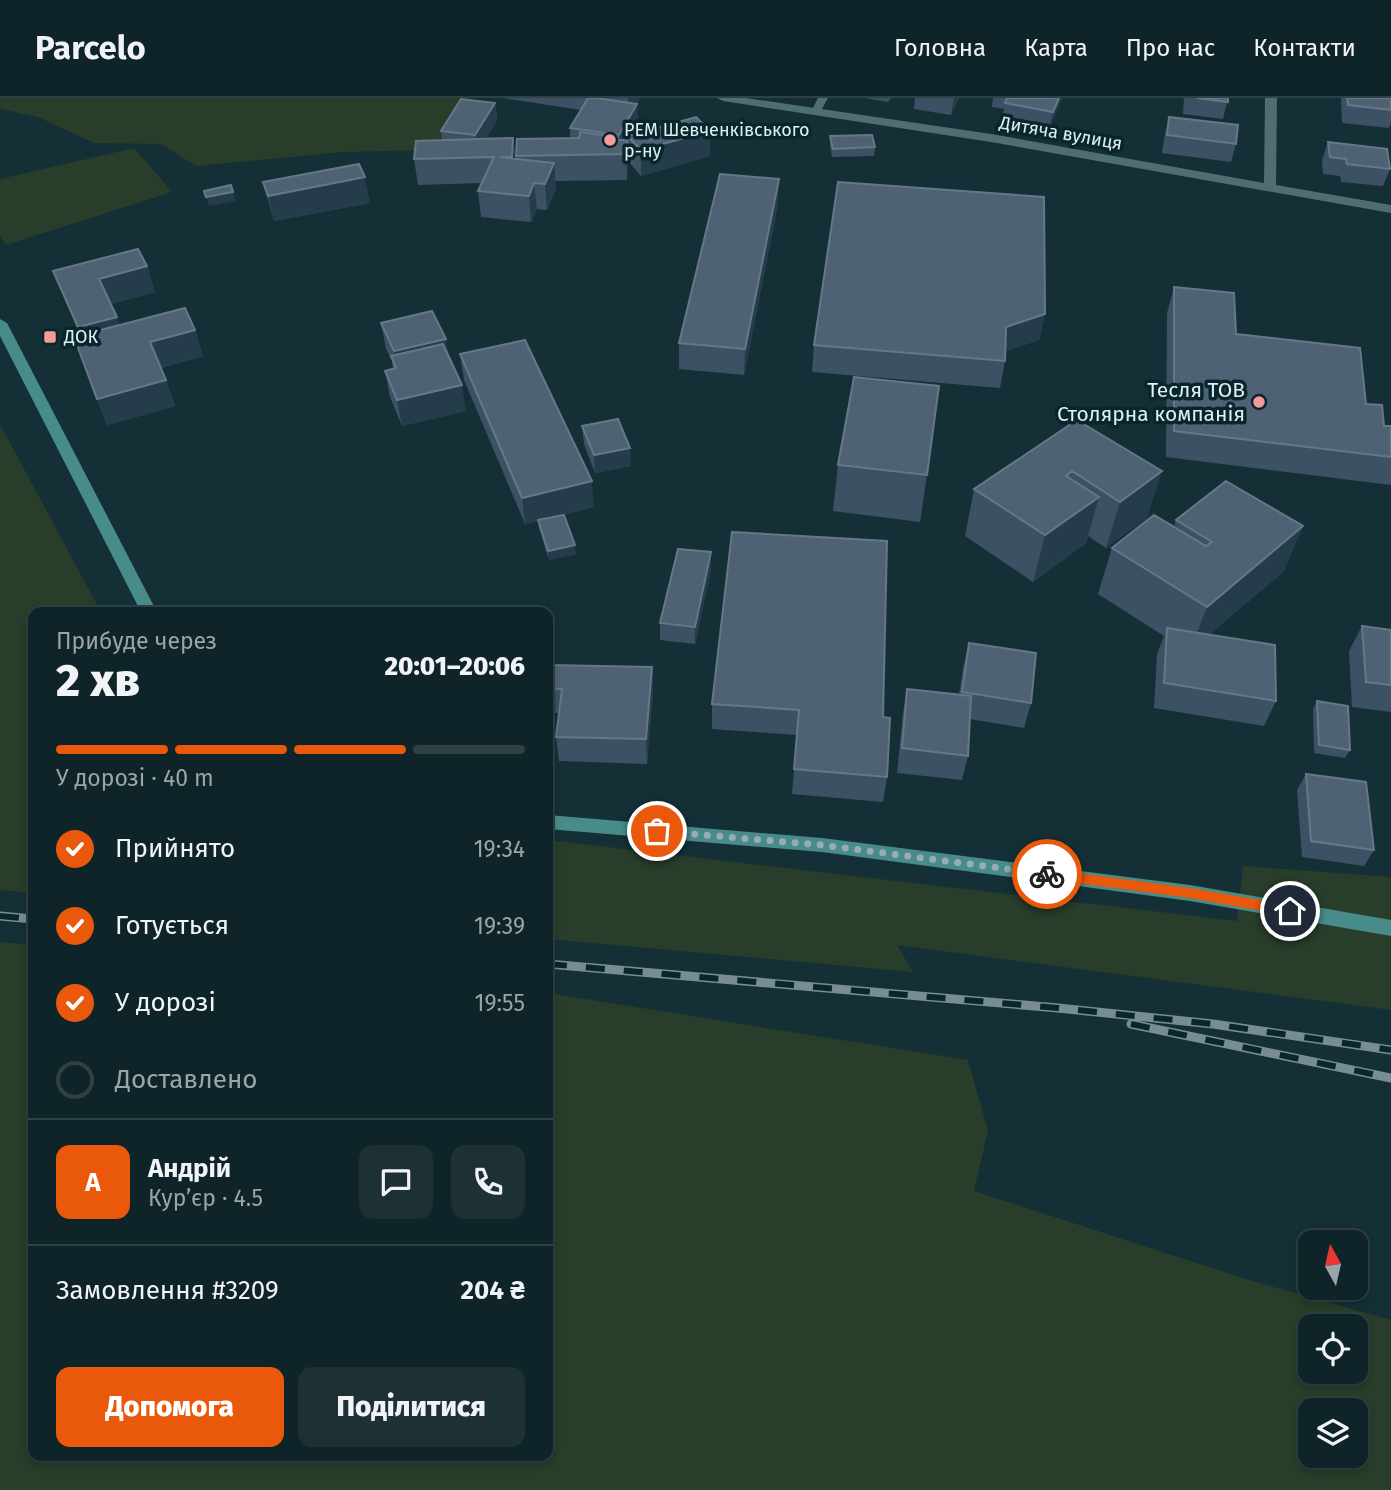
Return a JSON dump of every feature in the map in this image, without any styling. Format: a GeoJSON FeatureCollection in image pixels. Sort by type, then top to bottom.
{"type":"FeatureCollection","features":[{"type":"Feature","properties":{"kind":"main road"},"geometry":{"type":"LineString","coordinates":[[0,323],[146,607]]}},
{"type":"Feature","properties":{"kind":"main road"},"geometry":{"type":"LineString","coordinates":[[553,822],[822,845],[1190,893],[1391,928]]}},
{"type":"Feature","properties":{"kind":"street","name":"Дитяча вулиця"},"geometry":{"type":"LineString","coordinates":[[723,98],[991,138],[1391,209]]}},
{"type":"Feature","properties":{"kind":"street"},"geometry":{"type":"LineString","coordinates":[[1269,187],[1271,98]]}},
{"type":"Feature","properties":{"kind":"lane"},"geometry":{"type":"LineString","coordinates":[[816,112],[823,98]]}},
{"type":"Feature","properties":{"kind":"green space"},"geometry":{"type":"Polygon","coordinates":[[[0,98],[467,98],[440,139],[428,150],[344,152],[196,166],[161,144],[94,143],[38,117],[0,109],[0,98]]]}},
{"type":"Feature","properties":{"kind":"green space"},"geometry":{"type":"Polygon","coordinates":[[[134,148],[172,192],[6,245],[0,235],[0,179],[134,148]]]}},
{"type":"Feature","properties":{"kind":"green space"},"geometry":{"type":"Polygon","coordinates":[[[0,424],[98,607],[28,607],[28,893],[0,890],[0,424]]]}},
{"type":"Feature","properties":{"kind":"green space"},"geometry":{"type":"Polygon","coordinates":[[[553,841],[1237,921],[1243,866],[1391,877],[1391,1010],[897,945],[913,972],[553,939],[553,841]]]}},
{"type":"Feature","properties":{"kind":"green space"},"geometry":{"type":"Polygon","coordinates":[[[0,942],[28,945],[28,1461],[553,1461],[553,994],[968,1060],[988,1131],[974,1191],[1298,1294],[1298,1300],[1320,1300],[1391,1320],[1391,1490],[0,1490],[0,942]]]}},
{"type":"Feature","properties":{"kind":"building"},"geometry":{"type":"Polygon","coordinates":[[[588,98],[637,104],[619,135],[570,128],[588,98]]]}},
{"type":"Feature","properties":{"kind":"building"},"geometry":{"type":"Polygon","coordinates":[[[1007,98],[1059,98],[1053,112],[1005,103],[1007,98]]]}},
{"type":"Feature","properties":{"kind":"building"},"geometry":{"type":"Polygon","coordinates":[[[1197,98],[1228,98],[1228,102],[1197,98]]]}},
{"type":"Feature","properties":{"kind":"building"},"geometry":{"type":"Polygon","coordinates":[[[1347,98],[1391,98],[1391,110],[1348,105],[1347,98]]]}},
{"type":"Feature","properties":{"kind":"building"},"geometry":{"type":"Polygon","coordinates":[[[461,99],[495,103],[475,135],[441,131],[461,99]]]}},
{"type":"Feature","properties":{"kind":"building"},"geometry":{"type":"Polygon","coordinates":[[[696,117],[710,131],[641,150],[627,136],[696,117]]]}},
{"type":"Feature","properties":{"kind":"building"},"geometry":{"type":"Polygon","coordinates":[[[1169,117],[1238,125],[1236,144],[1167,135],[1169,117]]]}},
{"type":"Feature","properties":{"kind":"building"},"geometry":{"type":"Polygon","coordinates":[[[580,132],[627,140],[626,154],[516,156],[517,139],[579,138],[580,132]]]}},
{"type":"Feature","properties":{"kind":"building"},"geometry":{"type":"Polygon","coordinates":[[[872,135],[875,147],[833,149],[830,136],[872,135]]]}},
{"type":"Feature","properties":{"kind":"building"},"geometry":{"type":"Polygon","coordinates":[[[513,138],[512,157],[500,157],[554,163],[545,184],[534,183],[529,196],[478,191],[494,157],[414,159],[416,141],[513,138]]]}},
{"type":"Feature","properties":{"kind":"building"},"geometry":{"type":"Polygon","coordinates":[[[1328,142],[1387,149],[1390,169],[1347,164],[1346,159],[1330,157],[1328,142]]]}},
{"type":"Feature","properties":{"kind":"building"},"geometry":{"type":"Polygon","coordinates":[[[359,164],[365,177],[268,196],[263,182],[359,164]]]}},
{"type":"Feature","properties":{"kind":"building"},"geometry":{"type":"Polygon","coordinates":[[[720,174],[779,179],[745,349],[679,343],[720,174]]]}},
{"type":"Feature","properties":{"kind":"building"},"geometry":{"type":"Polygon","coordinates":[[[838,182],[1044,197],[1045,314],[1006,327],[1005,361],[814,345],[838,182]]]}},
{"type":"Feature","properties":{"kind":"building"},"geometry":{"type":"Polygon","coordinates":[[[231,185],[233,192],[206,197],[204,191],[231,185]]]}},
{"type":"Feature","properties":{"kind":"building"},"geometry":{"type":"Polygon","coordinates":[[[138,249],[147,266],[99,279],[117,317],[78,327],[53,271],[138,249]]]}},
{"type":"Feature","properties":{"kind":"building","name":"Тесля ТОВ Столярна компанія"},"geometry":{"type":"Polygon","coordinates":[[[1174,287],[1234,293],[1236,334],[1360,348],[1366,404],[1382,405],[1384,426],[1391,426],[1391,457],[1174,431],[1174,287]]]}},
{"type":"Feature","properties":{"kind":"building"},"geometry":{"type":"Polygon","coordinates":[[[185,308],[195,330],[150,342],[166,380],[97,399],[74,337],[185,308]]]}},
{"type":"Feature","properties":{"kind":"building"},"geometry":{"type":"Polygon","coordinates":[[[432,311],[446,339],[394,351],[381,323],[432,311]]]}},
{"type":"Feature","properties":{"kind":"building"},"geometry":{"type":"Polygon","coordinates":[[[525,340],[592,481],[522,498],[460,354],[525,340]]]}},
{"type":"Feature","properties":{"kind":"building"},"geometry":{"type":"Polygon","coordinates":[[[443,344],[462,385],[397,400],[385,371],[396,368],[391,356],[443,344]]]}},
{"type":"Feature","properties":{"kind":"building"},"geometry":{"type":"Polygon","coordinates":[[[854,377],[939,386],[927,475],[838,465],[854,377]]]}},
{"type":"Feature","properties":{"kind":"building"},"geometry":{"type":"Polygon","coordinates":[[[618,419],[630,448],[594,455],[582,426],[618,419]]]}},
{"type":"Feature","properties":{"kind":"building"},"geometry":{"type":"Polygon","coordinates":[[[1077,420],[1162,471],[1120,502],[1072,471],[1066,476],[1099,497],[1045,535],[974,489],[1077,420]]]}},
{"type":"Feature","properties":{"kind":"building"},"geometry":{"type":"Polygon","coordinates":[[[1226,481],[1303,526],[1207,607],[1112,548],[1154,515],[1206,546],[1212,542],[1176,520],[1226,481]]]}},
{"type":"Feature","properties":{"kind":"building"},"geometry":{"type":"Polygon","coordinates":[[[564,515],[575,545],[548,551],[538,520],[564,515]]]}},
{"type":"Feature","properties":{"kind":"building"},"geometry":{"type":"Polygon","coordinates":[[[732,532],[887,541],[883,717],[890,718],[887,777],[794,769],[799,710],[712,704],[732,532]]]}},
{"type":"Feature","properties":{"kind":"building"},"geometry":{"type":"Polygon","coordinates":[[[678,549],[711,552],[695,627],[660,623],[678,549]]]}},
{"type":"Feature","properties":{"kind":"building"},"geometry":{"type":"Polygon","coordinates":[[[1362,626],[1391,630],[1391,685],[1366,682],[1362,626]]]}},
{"type":"Feature","properties":{"kind":"building"},"geometry":{"type":"Polygon","coordinates":[[[1167,628],[1275,645],[1276,701],[1164,683],[1167,628]]]}},
{"type":"Feature","properties":{"kind":"building"},"geometry":{"type":"Polygon","coordinates":[[[969,643],[1036,653],[1031,703],[962,692],[969,643]]]}},
{"type":"Feature","properties":{"kind":"building"},"geometry":{"type":"Polygon","coordinates":[[[553,665],[652,667],[646,739],[556,737],[562,689],[553,688],[553,665]]]}},
{"type":"Feature","properties":{"kind":"building"},"geometry":{"type":"Polygon","coordinates":[[[907,689],[971,696],[968,756],[902,748],[907,689]]]}},
{"type":"Feature","properties":{"kind":"building"},"geometry":{"type":"Polygon","coordinates":[[[1317,701],[1348,706],[1350,750],[1319,745],[1317,701]]]}},
{"type":"Feature","properties":{"kind":"building"},"geometry":{"type":"Polygon","coordinates":[[[1306,774],[1366,782],[1374,850],[1311,841],[1306,774]]]}},
{"type":"Feature","properties":{"kind":"railway"},"geometry":{"type":"LineString","coordinates":[[0,916],[28,919]]}},
{"type":"Feature","properties":{"kind":"railway"},"geometry":{"type":"LineString","coordinates":[[553,964],[1058,1008],[1213,1024],[1391,1050]]}},
{"type":"Feature","properties":{"kind":"railway"},"geometry":{"type":"LineString","coordinates":[[1131,1024],[1391,1078]]}},
{"type":"Feature","properties":{"kind":"way so far"},"geometry":{"type":"LineString","coordinates":[[657,831],[822,845],[1047,874]]}},
{"type":"Feature","properties":{"kind":"place","name":"РЕМ Шевченківського р-ну"},"geometry":{"type":"Point","coordinates":[610,140]}},
{"type":"Feature","properties":{"kind":"place","name":"ДОК"},"geometry":{"type":"Point","coordinates":[50,337]}},
{"type":"Feature","properties":{"kind":"place","name":"Тесля ТОВ Столярна компанія"},"geometry":{"type":"Point","coordinates":[1259,402]}},
{"type":"Feature","properties":{"kind":"route"},"geometry":{"type":"LineString","coordinates":[[1047,874],[1190,893],[1290,911]]}}]}
